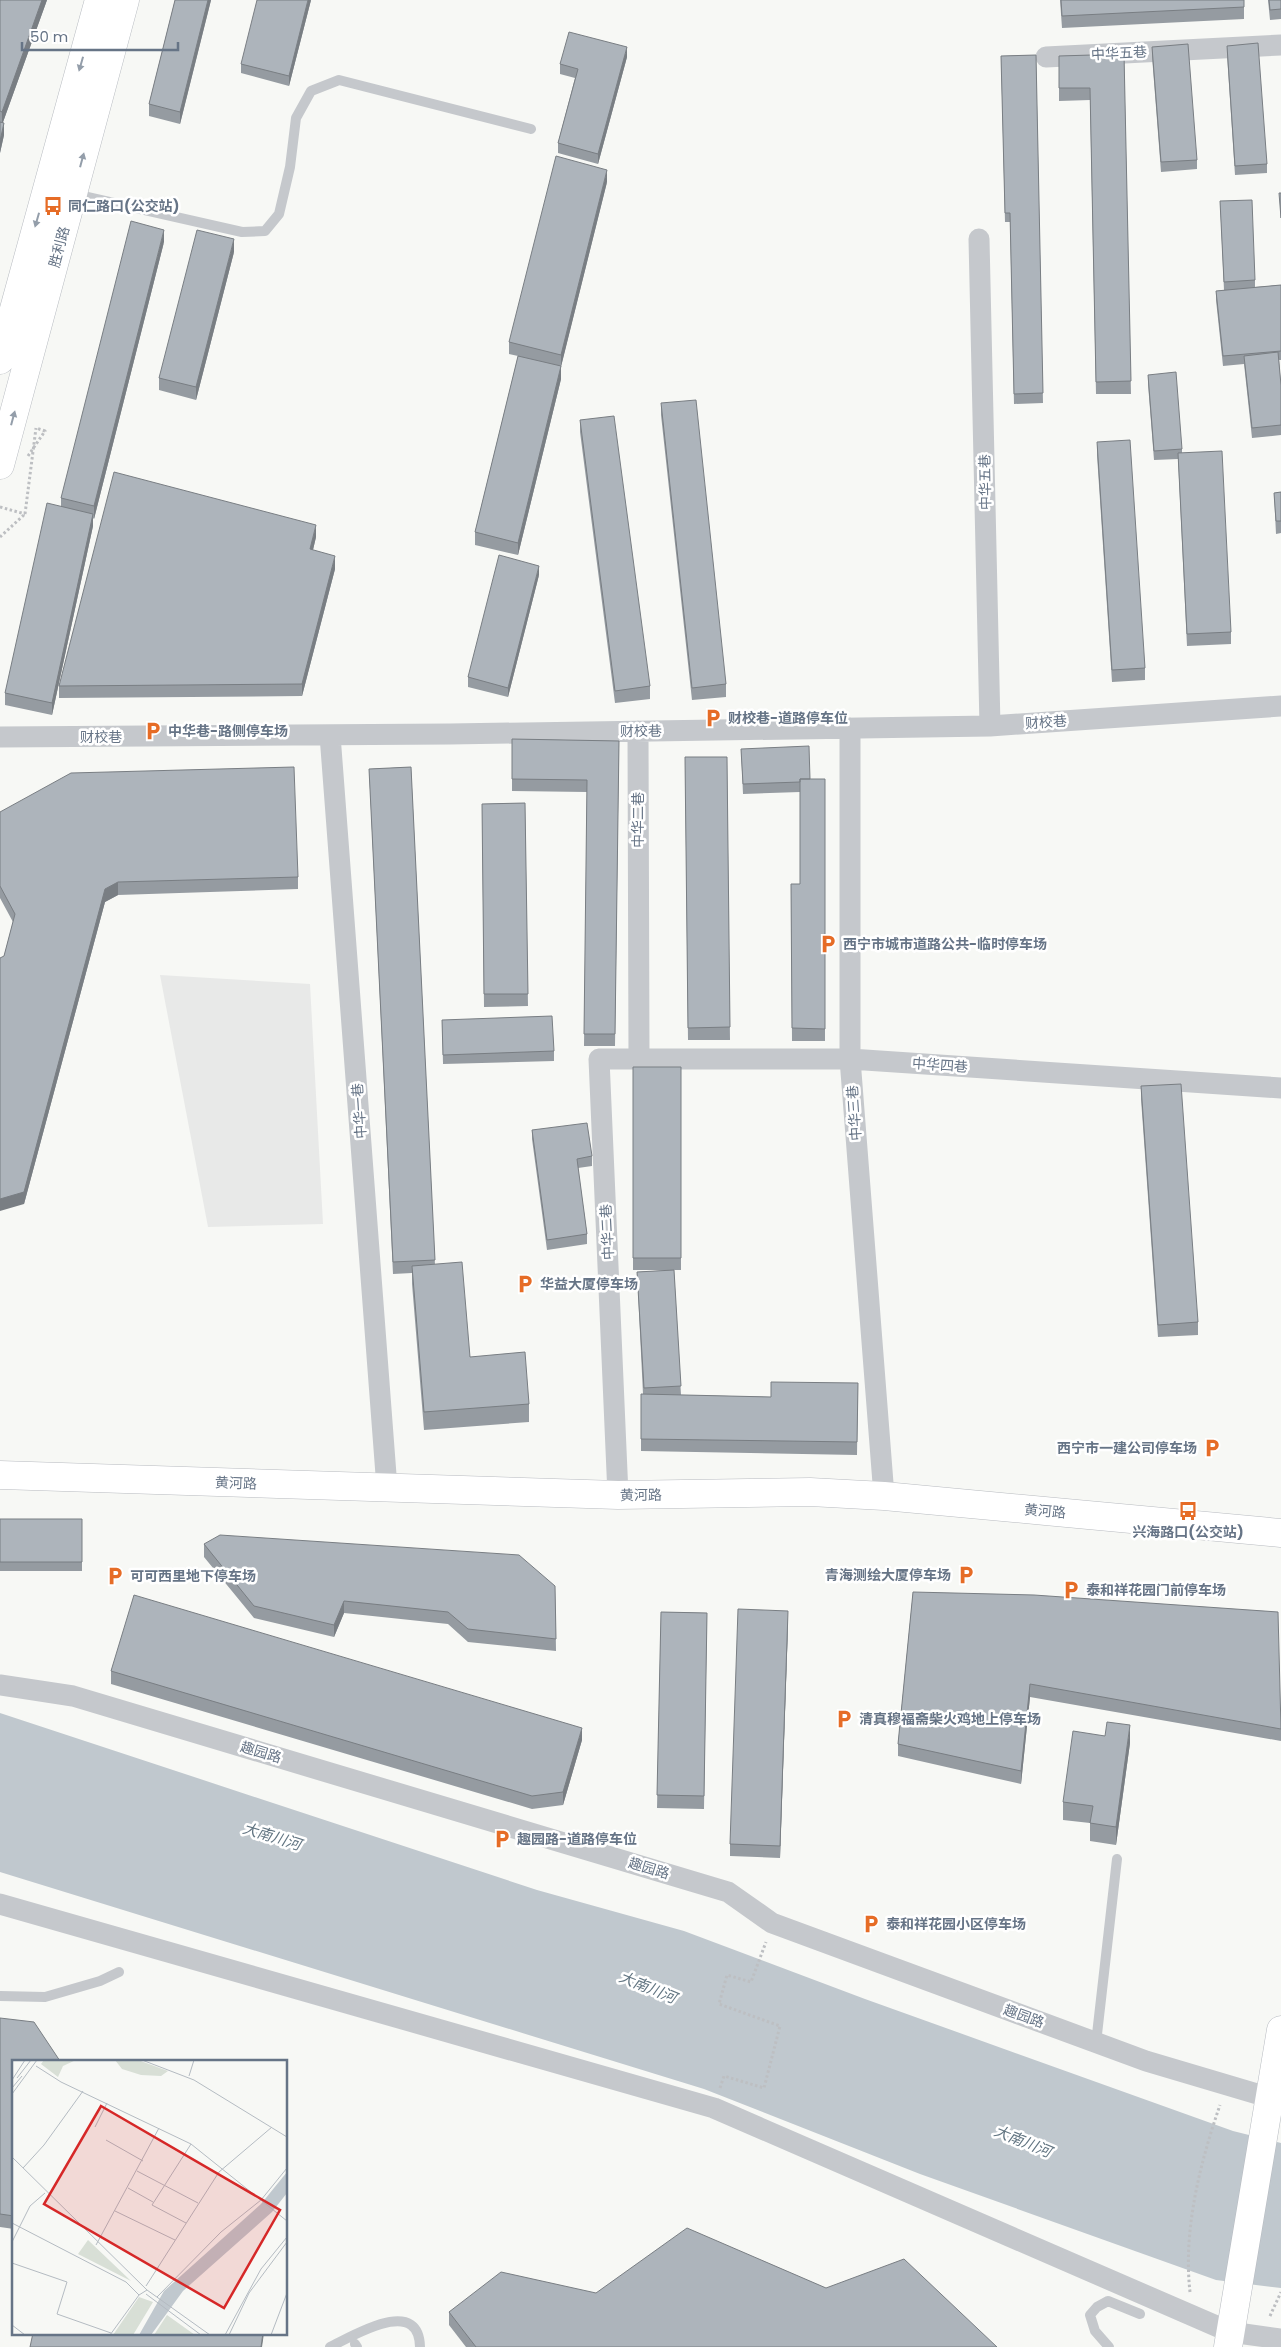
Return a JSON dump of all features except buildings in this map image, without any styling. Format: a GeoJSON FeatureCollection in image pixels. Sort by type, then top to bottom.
{"type":"FeatureCollection","features":[{"type":"Feature","properties":{"kind":"main road","name":"胜利路"},"geometry":{"type":"LineString","coordinates":[[0,360],[99,0]]}},
{"type":"Feature","properties":{"kind":"main road","name":"胜利路"},"geometry":{"type":"LineString","coordinates":[[0,465],[125,0]]}},
{"type":"Feature","properties":{"kind":"main road","name":"黄河路"},"geometry":{"type":"LineString","coordinates":[[0,1475],[618,1495],[810,1492],[884,1496],[1281,1533]]}},
{"type":"Feature","properties":{"kind":"main road"},"geometry":{"type":"LineString","coordinates":[[1229,2339],[1273,2108],[1281,2030]]}},
{"type":"Feature","properties":{"kind":"street","name":"中华五巷"},"geometry":{"type":"LineString","coordinates":[[1046,56],[1281,45]]}},
{"type":"Feature","properties":{"kind":"street","name":"中华五巷"},"geometry":{"type":"LineString","coordinates":[[979,239],[990,726]]}},
{"type":"Feature","properties":{"kind":"street","name":"财校巷"},"geometry":{"type":"LineString","coordinates":[[0,737],[638,732],[990,726],[1281,706]]}},
{"type":"Feature","properties":{"kind":"street","name":"中华三巷"},"geometry":{"type":"LineString","coordinates":[[850,728],[850,1059],[884,1496]]}},
{"type":"Feature","properties":{"kind":"street","name":"中华二巷"},"geometry":{"type":"LineString","coordinates":[[638,732],[639,1059]]}},
{"type":"Feature","properties":{"kind":"street","name":"中华一巷"},"geometry":{"type":"LineString","coordinates":[[330,735],[387,1488]]}},
{"type":"Feature","properties":{"kind":"street","name":"中华二巷"},"geometry":{"type":"LineString","coordinates":[[599,1059],[618,1495]]}},
{"type":"Feature","properties":{"kind":"street","name":"中华四巷"},"geometry":{"type":"LineString","coordinates":[[599,1059],[850,1059],[1281,1088]]}},
{"type":"Feature","properties":{"kind":"street","name":"趣园路"},"geometry":{"type":"LineString","coordinates":[[0,1685],[74,1696],[728,1892],[772,1923],[1273,2108]]}},
{"type":"Feature","properties":{"kind":"street"},"geometry":{"type":"LineString","coordinates":[[0,1904],[714,2108],[1229,2339],[1281,2339]]}},
{"type":"Feature","properties":{"kind":"lane"},"geometry":{"type":"LineString","coordinates":[[73,194],[242,232],[266,231],[279,214],[290,167],[296,118],[311,91],[339,80],[531,129]]}},
{"type":"Feature","properties":{"kind":"lane"},"geometry":{"type":"LineString","coordinates":[[1096,2043],[1118,1859]]}},
{"type":"Feature","properties":{"kind":"lane"},"geometry":{"type":"LineString","coordinates":[[0,1996],[45,1997],[100,1981],[119,1972]]}},
{"type":"Feature","properties":{"kind":"lane"},"geometry":{"type":"LineString","coordinates":[[1109,2347],[1095,2331],[1090,2315],[1097,2307],[1108,2302],[1140,2314]]}},
{"type":"Feature","properties":{"kind":"lane"},"geometry":{"type":"LineString","coordinates":[[330,2347],[386,2322],[402,2320],[408,2322],[416,2332],[420,2347]]}},
{"type":"Feature","properties":{"kind":"path"},"geometry":{"type":"LineString","coordinates":[[0,537],[26,514],[36,428]]}},
{"type":"Feature","properties":{"kind":"path"},"geometry":{"type":"LineString","coordinates":[[0,507],[26,514]]}},
{"type":"Feature","properties":{"kind":"path"},"geometry":{"type":"LineString","coordinates":[[719,2090],[724,2076],[764,2088],[780,2026],[719,2004],[727,1975],[751,1982],[761,1956]]}},
{"type":"Feature","properties":{"kind":"path"},"geometry":{"type":"LineString","coordinates":[[1189,2286],[1188,2271],[1194,2202],[1210,2134],[1221,2103]]}},
{"type":"Feature","properties":{"kind":"path"},"geometry":{"type":"LineString","coordinates":[[1274,2307],[1281,2292]]}},
{"type":"Feature","properties":{"kind":"shaded area"},"geometry":{"type":"Polygon","coordinates":[[[160,975],[310,984],[323,1224],[208,1227],[160,975]]]}},
{"type":"Feature","properties":{"kind":"water","name":"大南川河"},"geometry":{"type":"Polygon","coordinates":[[[0,1713],[537,1890],[684,1931],[865,1999],[1233,2131],[1281,2143],[1281,2288],[1216,2280],[920,2174],[704,2089],[0,1872],[0,1713]]]}},
{"type":"Feature","properties":{"kind":"place","name":"同仁路口(公交站)"},"geometry":{"type":"Point","coordinates":[53,206]}},
{"type":"Feature","properties":{"kind":"place","name":"财校巷-道路停车位"},"geometry":{"type":"Point","coordinates":[713,718]}},
{"type":"Feature","properties":{"kind":"place","name":"中华巷-路侧停车场"},"geometry":{"type":"Point","coordinates":[153,731]}},
{"type":"Feature","properties":{"kind":"place","name":"西宁市城市道路公共-临时停车场"},"geometry":{"type":"Point","coordinates":[828,944]}},
{"type":"Feature","properties":{"kind":"place","name":"华益大厦停车场"},"geometry":{"type":"Point","coordinates":[525,1284]}},
{"type":"Feature","properties":{"kind":"place","name":"西宁市一建公司停车场"},"geometry":{"type":"Point","coordinates":[1212,1448]}},
{"type":"Feature","properties":{"kind":"place","name":"兴海路口(公交站)"},"geometry":{"type":"Point","coordinates":[1188,1511]}},
{"type":"Feature","properties":{"kind":"place","name":"青海测绘大厦停车场"},"geometry":{"type":"Point","coordinates":[966,1575]}},
{"type":"Feature","properties":{"kind":"place","name":"可可西里地下停车场"},"geometry":{"type":"Point","coordinates":[115,1576]}},
{"type":"Feature","properties":{"kind":"place","name":"泰和祥花园门前停车场"},"geometry":{"type":"Point","coordinates":[1071,1590]}},
{"type":"Feature","properties":{"kind":"place","name":"清真穆福斋柴火鸡地上停车场"},"geometry":{"type":"Point","coordinates":[844,1719]}},
{"type":"Feature","properties":{"kind":"place","name":"趣园路-道路停车位"},"geometry":{"type":"Point","coordinates":[502,1839]}},
{"type":"Feature","properties":{"kind":"place","name":"泰和祥花园小区停车场"},"geometry":{"type":"Point","coordinates":[871,1924]}}]}
